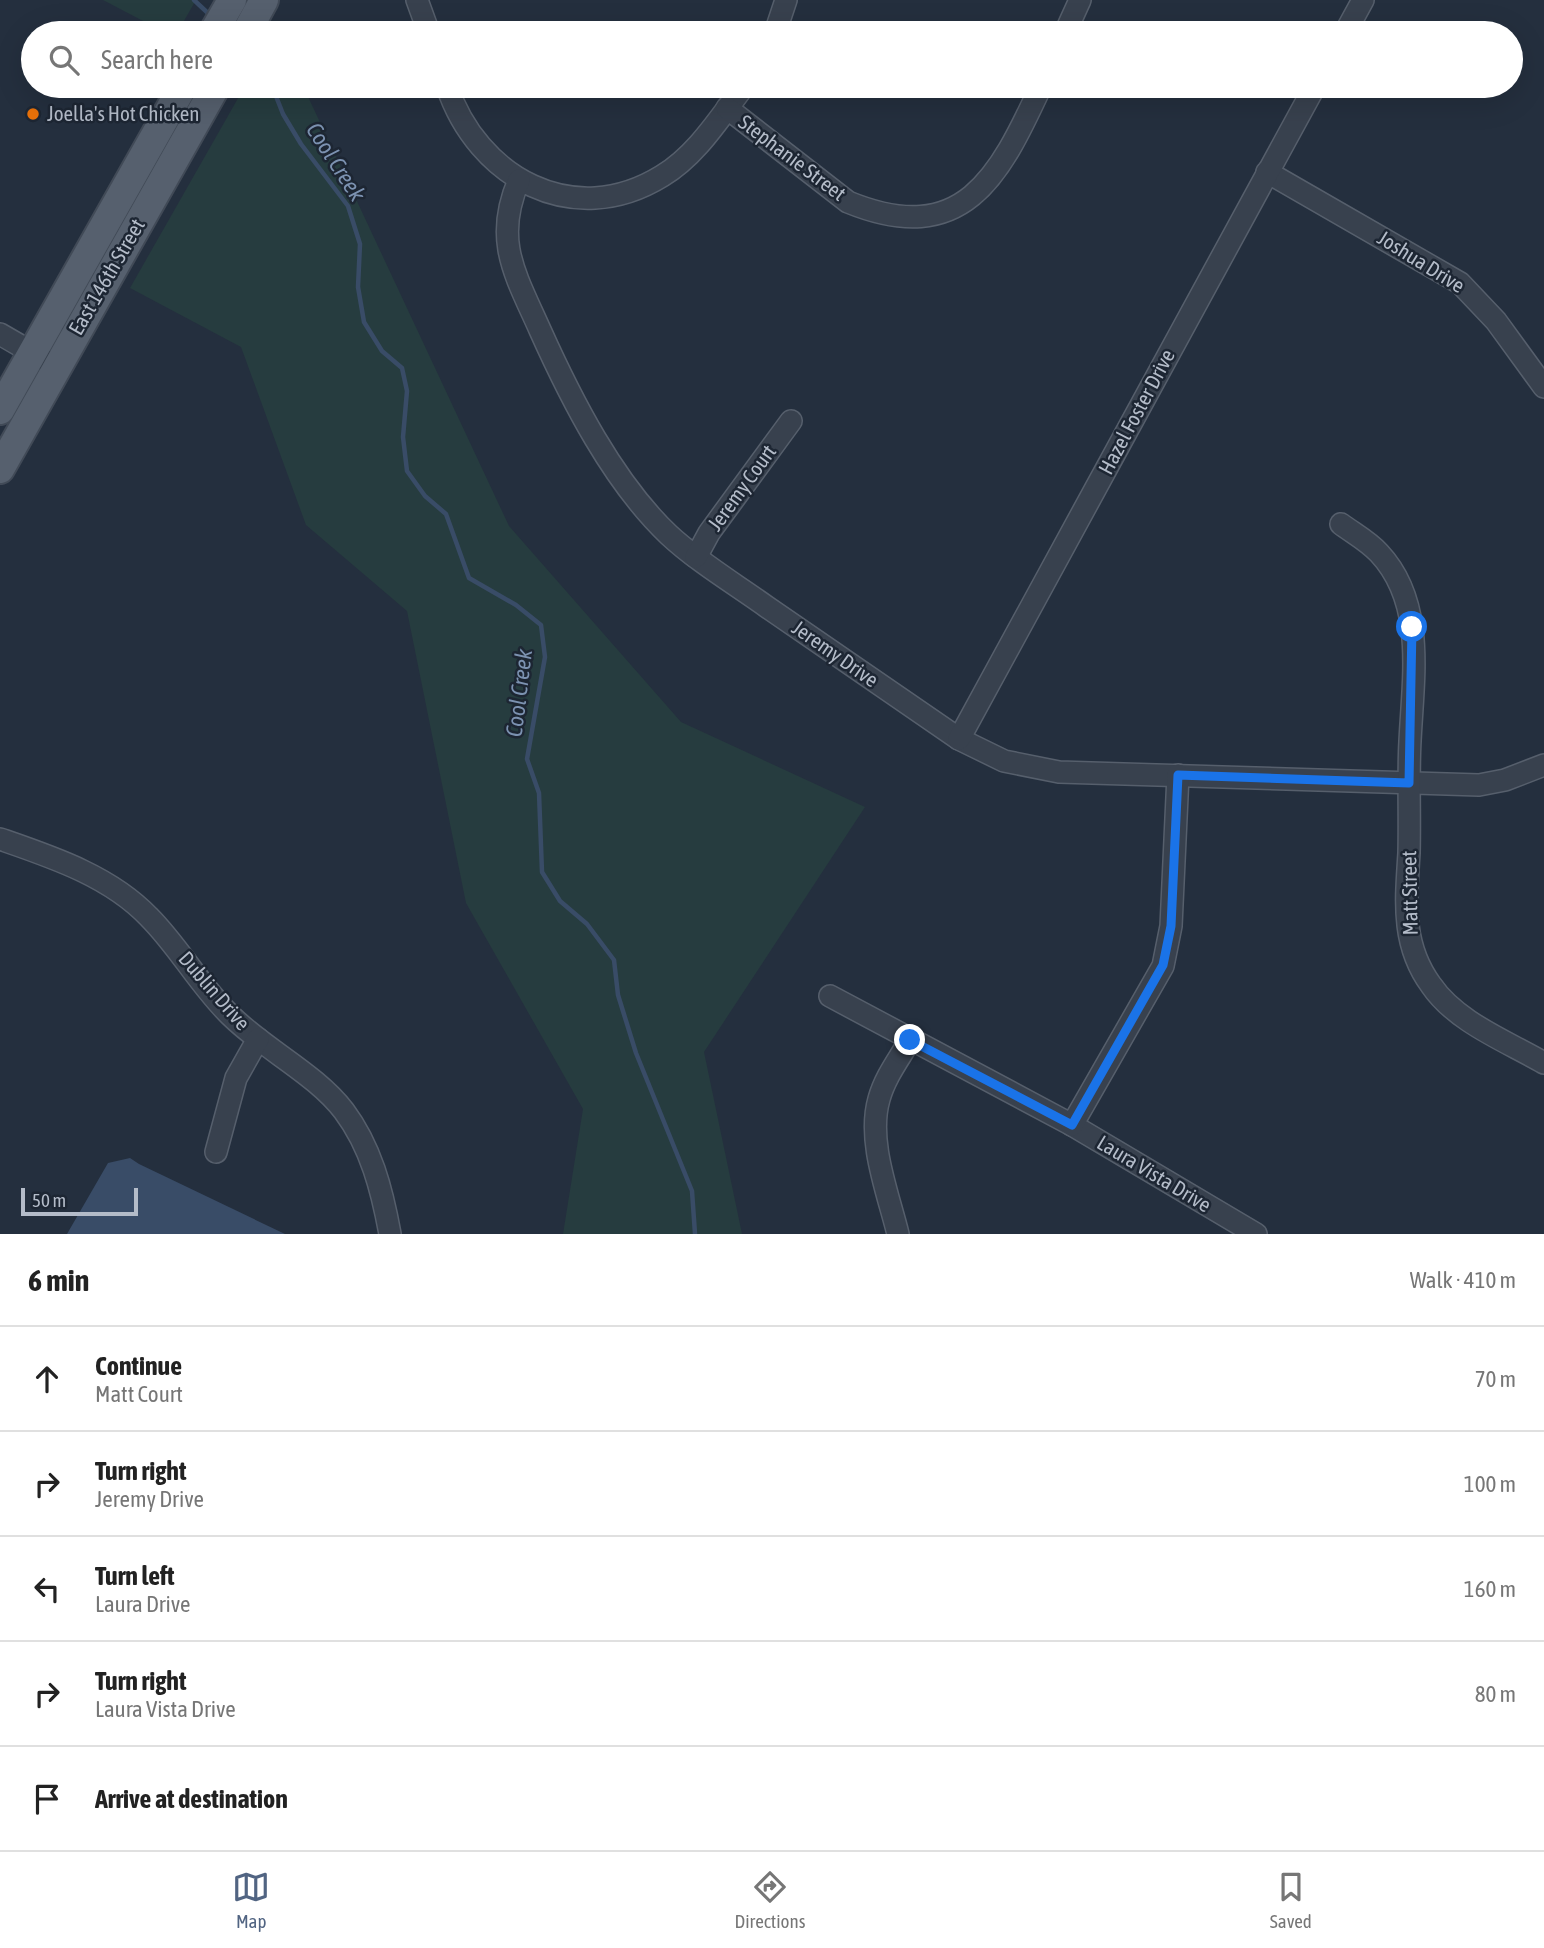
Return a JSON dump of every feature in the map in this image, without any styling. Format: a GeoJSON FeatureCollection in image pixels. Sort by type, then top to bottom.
{"type":"FeatureCollection","features":[{"type":"Feature","properties":{"kind":"main road"},"geometry":{"type":"LineString","coordinates":[[220,21],[232,0]]}},
{"type":"Feature","properties":{"kind":"main road","name":"East 146th Street"},"geometry":{"type":"LineString","coordinates":[[0,468],[45,359],[177,98]]}},
{"type":"Feature","properties":{"kind":"main road","name":"East 146th Street"},"geometry":{"type":"LineString","coordinates":[[0,410],[45,359],[208,98]]}},
{"type":"Feature","properties":{"kind":"street"},"geometry":{"type":"LineString","coordinates":[[417,0],[425,21]]}},
{"type":"Feature","properties":{"kind":"street"},"geometry":{"type":"LineString","coordinates":[[779,21],[786,0]]}},
{"type":"Feature","properties":{"kind":"street"},"geometry":{"type":"LineString","coordinates":[[1070,21],[1080,0]]}},
{"type":"Feature","properties":{"kind":"street"},"geometry":{"type":"LineString","coordinates":[[1352,21],[1363,0]]}},
{"type":"Feature","properties":{"kind":"street"},"geometry":{"type":"LineString","coordinates":[[452,98],[469,135],[499,167],[519,180],[565,196],[591,198],[634,188],[662,177],[685,159],[735,98]]}},
{"type":"Feature","properties":{"kind":"street","name":"Stephanie Street"},"geometry":{"type":"LineString","coordinates":[[727,108],[848,202],[872,212],[912,219],[957,205],[993,176],[1012,150],[1036,98]]}},
{"type":"Feature","properties":{"kind":"street","name":"Hazel Foster Drive"},"geometry":{"type":"LineString","coordinates":[[959,739],[1308,98]]}},
{"type":"Feature","properties":{"kind":"street","name":"Joshua Drive"},"geometry":{"type":"LineString","coordinates":[[1267,172],[1460,284],[1490,314],[1544,387]]}},
{"type":"Feature","properties":{"kind":"street","name":"Jeremy Drive"},"geometry":{"type":"LineString","coordinates":[[519,180],[505,221],[516,275],[562,379],[595,436],[651,515],[696,557],[959,739],[1004,761],[1034,768],[1409,783]]}},
{"type":"Feature","properties":{"kind":"street"},"geometry":{"type":"LineString","coordinates":[[0,334],[45,359]]}},
{"type":"Feature","properties":{"kind":"street","name":"Jeremy Court"},"geometry":{"type":"LineString","coordinates":[[696,557],[709,533],[791,421]]}},
{"type":"Feature","properties":{"kind":"street","name":"Matt Street"},"geometry":{"type":"LineString","coordinates":[[1340,524],[1378,552],[1401,587],[1408,607],[1414,656],[1406,921],[1412,950],[1431,987],[1460,1015],[1544,1063]]}},
{"type":"Feature","properties":{"kind":"street"},"geometry":{"type":"LineString","coordinates":[[1409,783],[1479,785],[1505,780],[1544,765]]}},
{"type":"Feature","properties":{"kind":"street"},"geometry":{"type":"LineString","coordinates":[[1072,1125],[1163,965],[1171,926],[1178,775]]}},
{"type":"Feature","properties":{"kind":"street","name":"Dublin Drive"},"geometry":{"type":"LineString","coordinates":[[0,838],[85,872],[117,889],[149,916],[228,1013],[344,1110],[372,1162],[384,1196],[390,1234]]}},
{"type":"Feature","properties":{"kind":"street","name":"Laura Vista Drive"},"geometry":{"type":"LineString","coordinates":[[830,996],[1072,1125],[1256,1234]]}},
{"type":"Feature","properties":{"kind":"street"},"geometry":{"type":"LineString","coordinates":[[216,1152],[236,1077],[258,1039]]}},
{"type":"Feature","properties":{"kind":"street"},"geometry":{"type":"LineString","coordinates":[[898,1234],[877,1145],[876,1116],[886,1079],[910,1040]]}},
{"type":"Feature","properties":{"kind":"green space"},"geometry":{"type":"Polygon","coordinates":[[[103,0],[196,0],[184,21],[143,21],[103,0]]]}},
{"type":"Feature","properties":{"kind":"green space"},"geometry":{"type":"Polygon","coordinates":[[[238,98],[309,98],[509,526],[681,722],[865,807],[704,1052],[742,1234],[563,1234],[583,1109],[466,903],[407,611],[306,525],[241,347],[130,288],[238,98]]]}},
{"type":"Feature","properties":{"kind":"water"},"geometry":{"type":"Polygon","coordinates":[[[130,1158],[285,1234],[67,1234],[108,1163],[130,1158]]]}},
{"type":"Feature","properties":{"kind":"waterway","name":"Cool Creek"},"geometry":{"type":"LineString","coordinates":[[194,0],[211,16]]}},
{"type":"Feature","properties":{"kind":"waterway","name":"Cool Creek"},"geometry":{"type":"LineString","coordinates":[[277,98],[301,144],[348,206],[360,244],[358,287],[364,322],[382,351],[402,368],[407,391],[403,437],[407,471],[425,496],[446,514],[469,578],[516,605],[541,625],[545,657],[527,759],[539,793],[542,872],[560,901],[587,924],[614,960],[618,995],[636,1053],[692,1191],[695,1234]]}},
{"type":"Feature","properties":{"kind":"place","name":"Joella's Hot Chicken"},"geometry":{"type":"Point","coordinates":[33,114]}},
{"type":"Feature","properties":{"kind":"route"},"geometry":{"type":"LineString","coordinates":[[910,1040],[1072,1125],[1163,965],[1171,926],[1178,775],[1409,783],[1414,656],[1412,627]]}}]}
